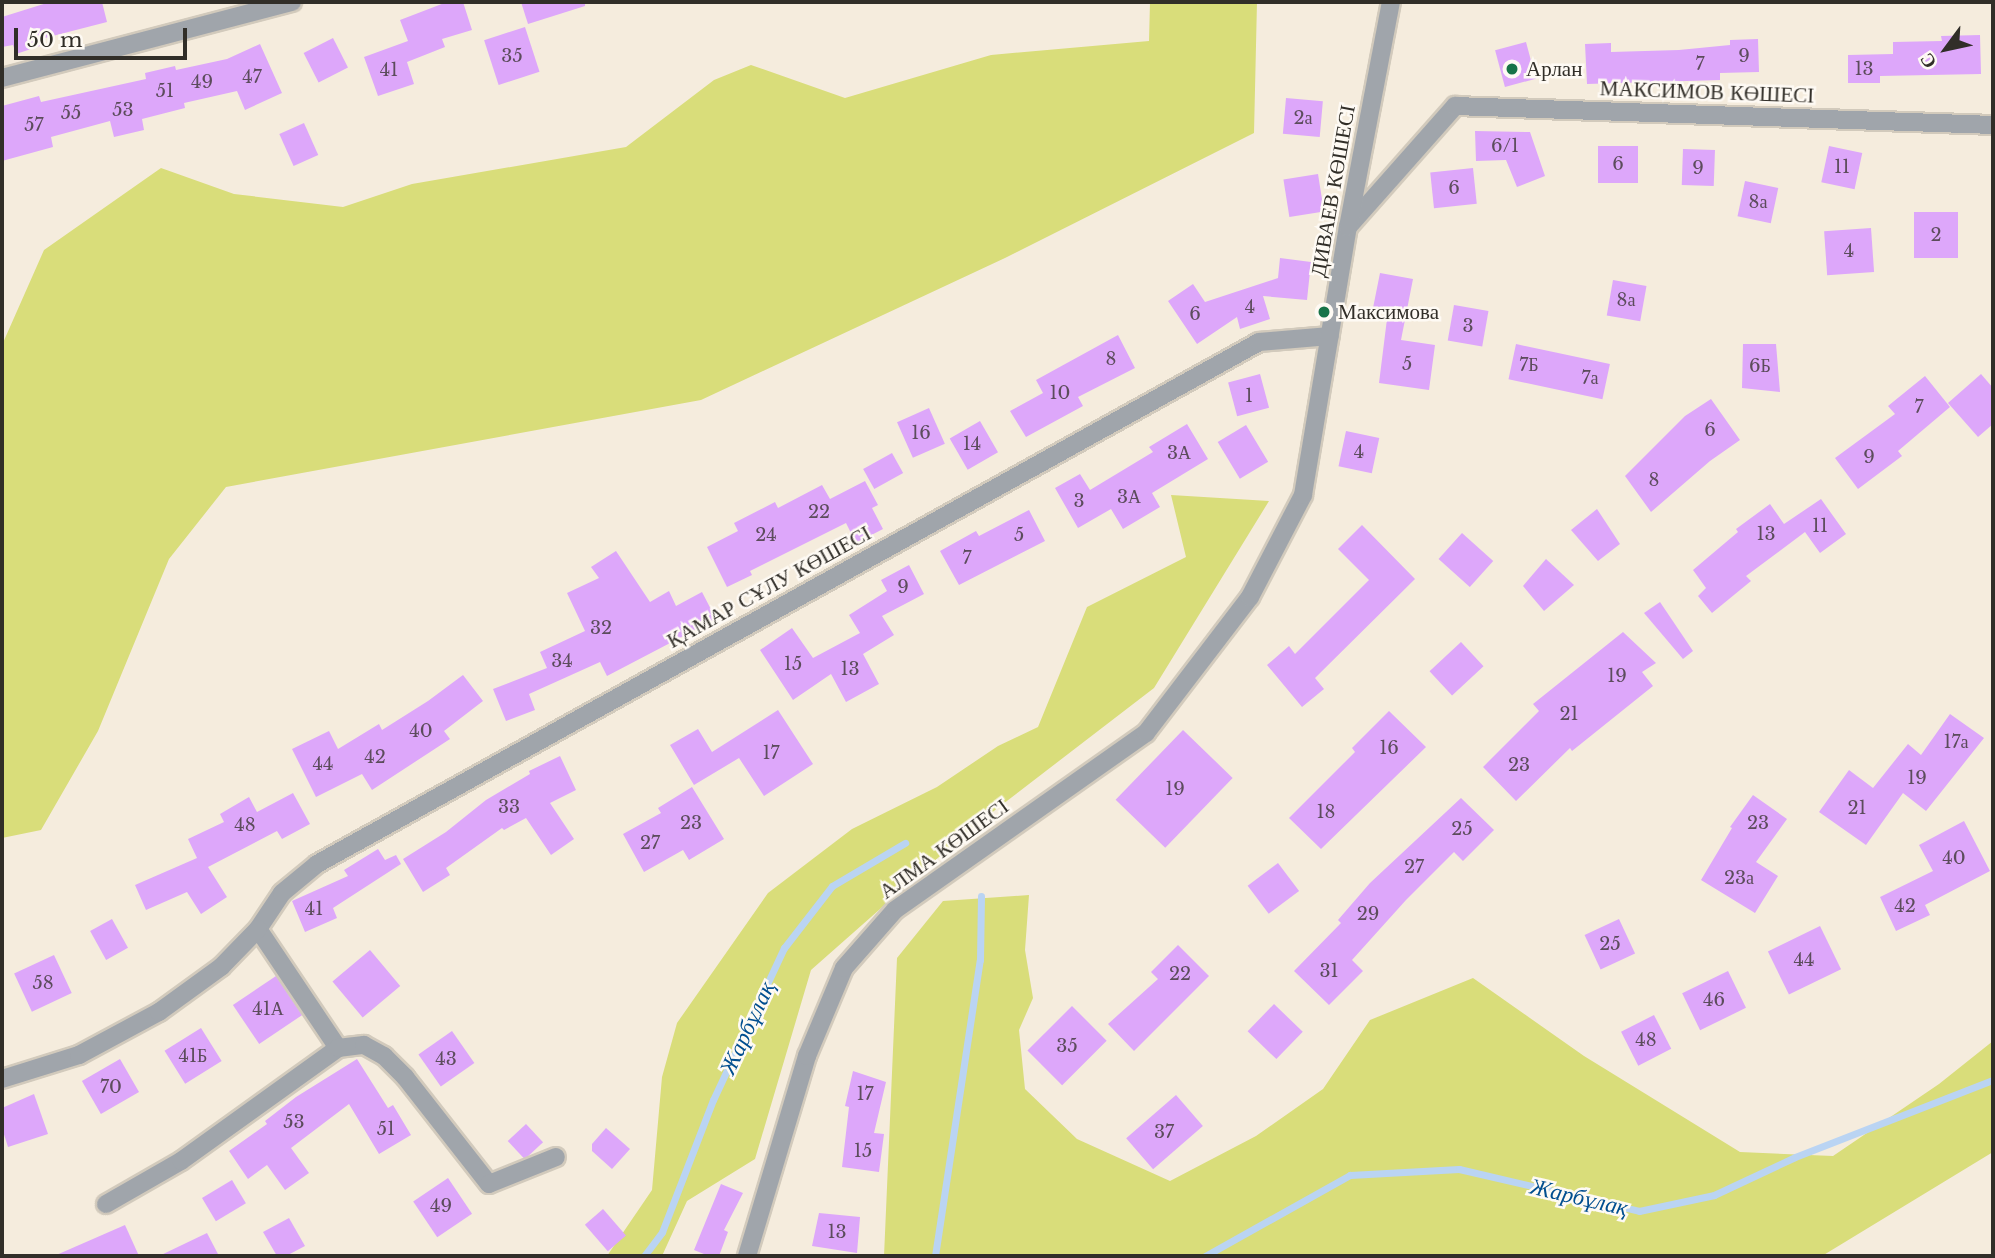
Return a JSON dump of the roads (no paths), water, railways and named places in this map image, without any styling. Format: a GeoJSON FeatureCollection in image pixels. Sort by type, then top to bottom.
{"type":"FeatureCollection","features":[{"type":"Feature","properties":{"kind":"street"},"geometry":{"type":"LineString","coordinates":[[2,78],[292,2]]}},
{"type":"Feature","properties":{"kind":"street","name":"ДИВАЕВ КӨШЕСІ"},"geometry":{"type":"LineString","coordinates":[[1206,654],[1250,597],[1303,495],[1348,227],[1391,2]]}},
{"type":"Feature","properties":{"kind":"street","name":"МАКСИМОВ КӨШЕСІ"},"geometry":{"type":"LineString","coordinates":[[1348,227],[1455,106],[1993,125]]}},
{"type":"Feature","properties":{"kind":"street","name":"ҚАМАР СҰЛУ КӨШЕСІ"},"geometry":{"type":"LineString","coordinates":[[2,1079],[79,1055],[159,1012],[221,967],[258,929],[282,893],[317,864],[1259,342],[1330,336]]}},
{"type":"Feature","properties":{"kind":"street","name":"АЛМА КӨШЕСІ"},"geometry":{"type":"LineString","coordinates":[[747,1256],[807,1056],[844,968],[895,910],[1146,733],[1206,654]]}},
{"type":"Feature","properties":{"kind":"street"},"geometry":{"type":"LineString","coordinates":[[258,929],[338,1048]]}},
{"type":"Feature","properties":{"kind":"street"},"geometry":{"type":"LineString","coordinates":[[106,1204],[181,1161],[338,1048],[364,1045],[384,1056],[405,1076],[489,1184],[556,1157]]}},
{"type":"Feature","properties":{"kind":"waterway","name":"Жарбұлақ"},"geometry":{"type":"LineString","coordinates":[[644,1256],[662,1232],[713,1100],[784,948],[832,886],[905,843]]}},
{"type":"Feature","properties":{"kind":"waterway","name":"Жарбұлақ"},"geometry":{"type":"LineString","coordinates":[[935,1256],[980,960],[981,896]]}},
{"type":"Feature","properties":{"kind":"waterway","name":"Жарбұлақ"},"geometry":{"type":"LineString","coordinates":[[1205,1256],[1350,1175],[1459,1169],[1639,1211],[1714,1195],[1795,1157],[1993,1080]]}},
{"type":"Feature","properties":{"kind":"place","name":"Арлан"},"geometry":{"type":"Point","coordinates":[1512,69]}},
{"type":"Feature","properties":{"kind":"place","name":"Максимова"},"geometry":{"type":"Point","coordinates":[1324,312]}}]}
